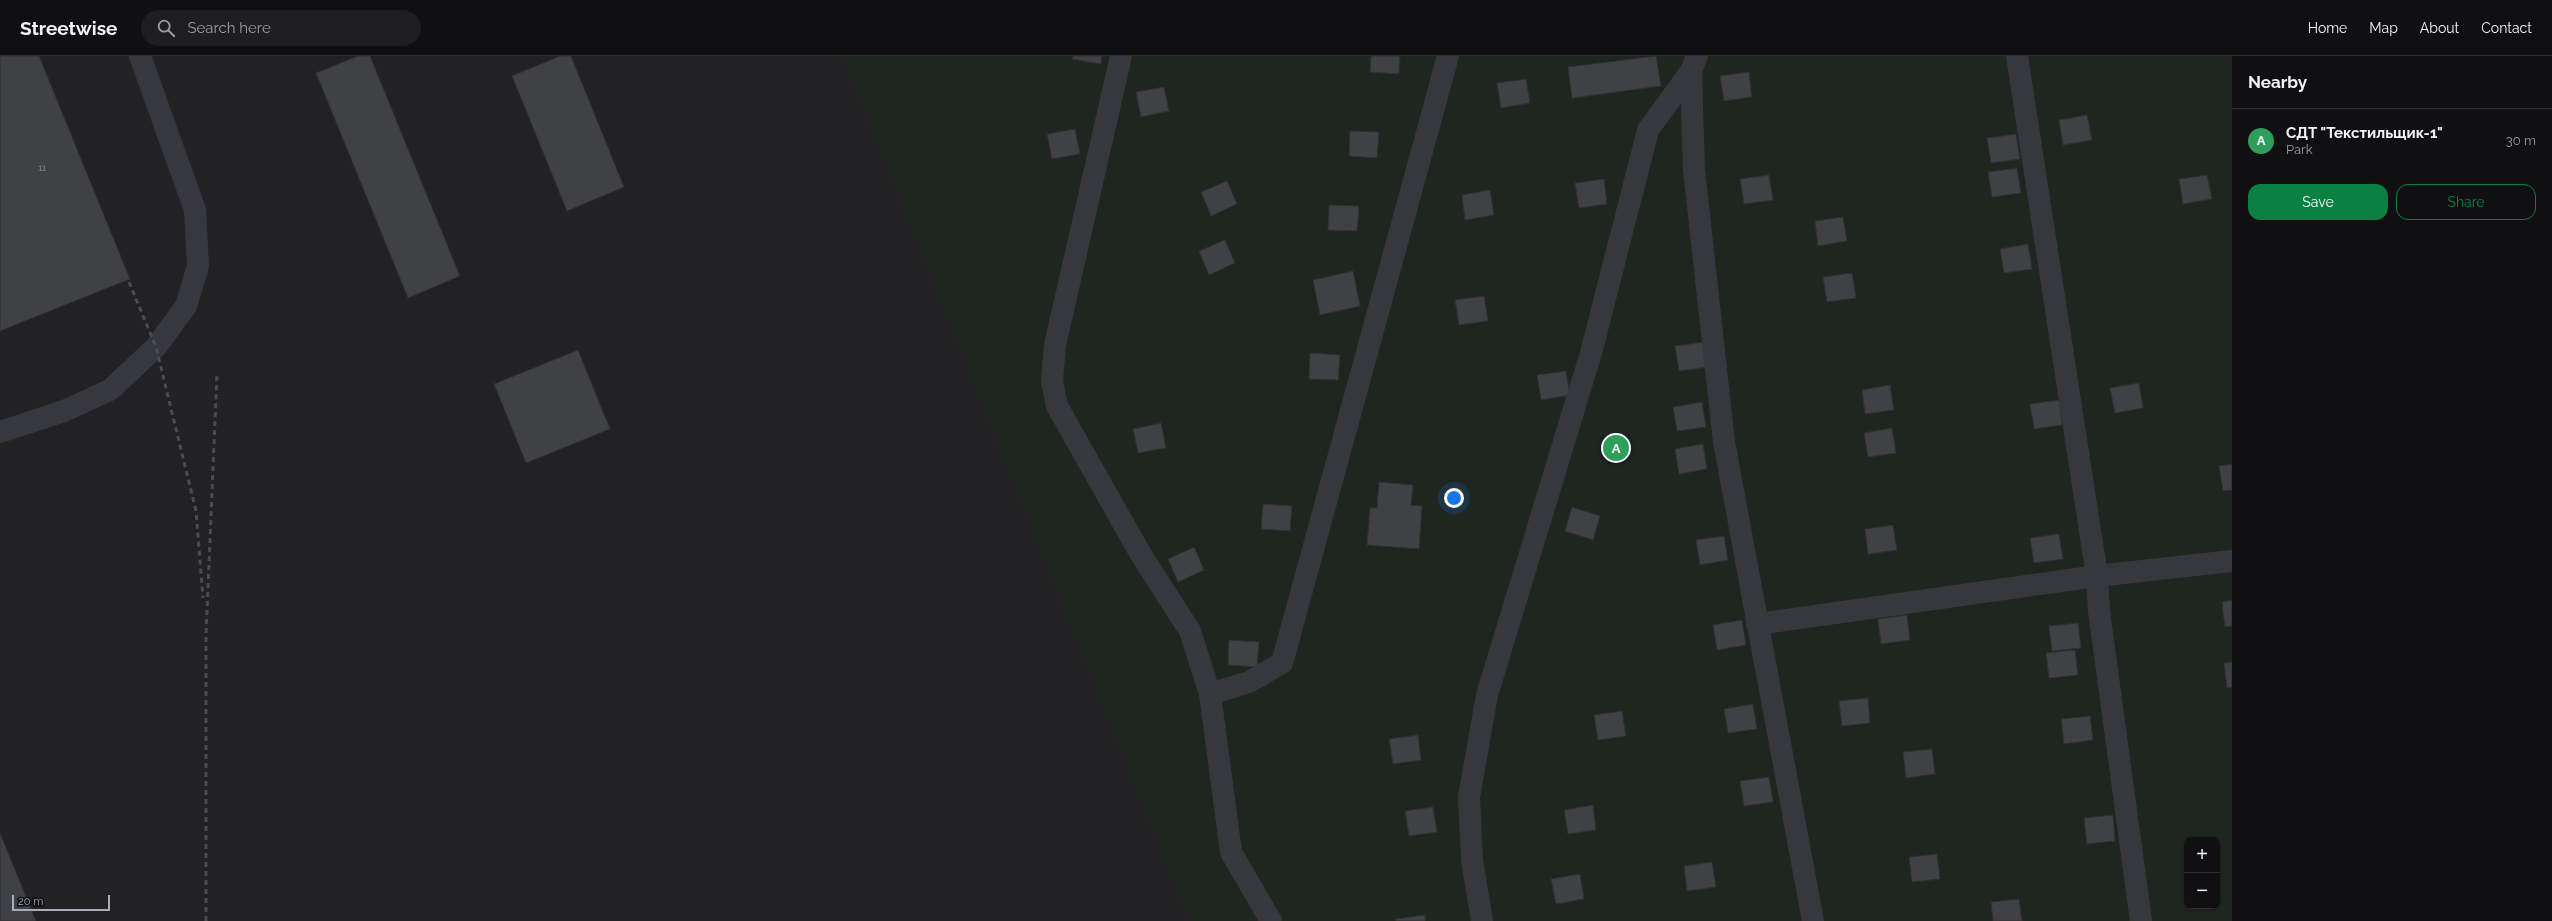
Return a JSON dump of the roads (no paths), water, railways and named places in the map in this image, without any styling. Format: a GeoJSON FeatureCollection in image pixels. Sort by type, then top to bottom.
{"type":"FeatureCollection","features":[{"type":"Feature","properties":{"kind":"lane"},"geometry":{"type":"LineString","coordinates":[[0,432],[64,412],[110,390],[156,346],[186,306],[198,266],[195,210],[140,56]]}},
{"type":"Feature","properties":{"kind":"lane"},"geometry":{"type":"LineString","coordinates":[[1121,56],[1056,345],[1052,381],[1056,406],[1140,553],[1190,631],[1210,694],[1231,852],[1271,921]]}},
{"type":"Feature","properties":{"kind":"lane"},"geometry":{"type":"LineString","coordinates":[[1210,694],[1250,682],[1282,663],[1448,56]]}},
{"type":"Feature","properties":{"kind":"lane"},"geometry":{"type":"LineString","coordinates":[[2018,56],[2097,576],[2099,611],[2141,921]]}},
{"type":"Feature","properties":{"kind":"lane"},"geometry":{"type":"LineString","coordinates":[[1694,64],[1694,170],[1724,442],[1812,921]]}},
{"type":"Feature","properties":{"kind":"lane"},"geometry":{"type":"LineString","coordinates":[[1482,921],[1472,860],[1468,797],[1487,695],[1591,353],[1648,130],[1694,64]]}},
{"type":"Feature","properties":{"kind":"lane"},"geometry":{"type":"LineString","coordinates":[[1757,624],[2097,576],[2232,561]]}},
{"type":"Feature","properties":{"kind":"railway"},"geometry":{"type":"LineString","coordinates":[[129,282],[156,347],[196,511],[203,598]]}},
{"type":"Feature","properties":{"kind":"railway"},"geometry":{"type":"LineString","coordinates":[[206,921],[206,636],[217,373]]}},
{"type":"Feature","properties":{"kind":"place","name":"СДТ \"Текстильщик-1\""},"geometry":{"type":"Point","coordinates":[1616,448]}}]}
